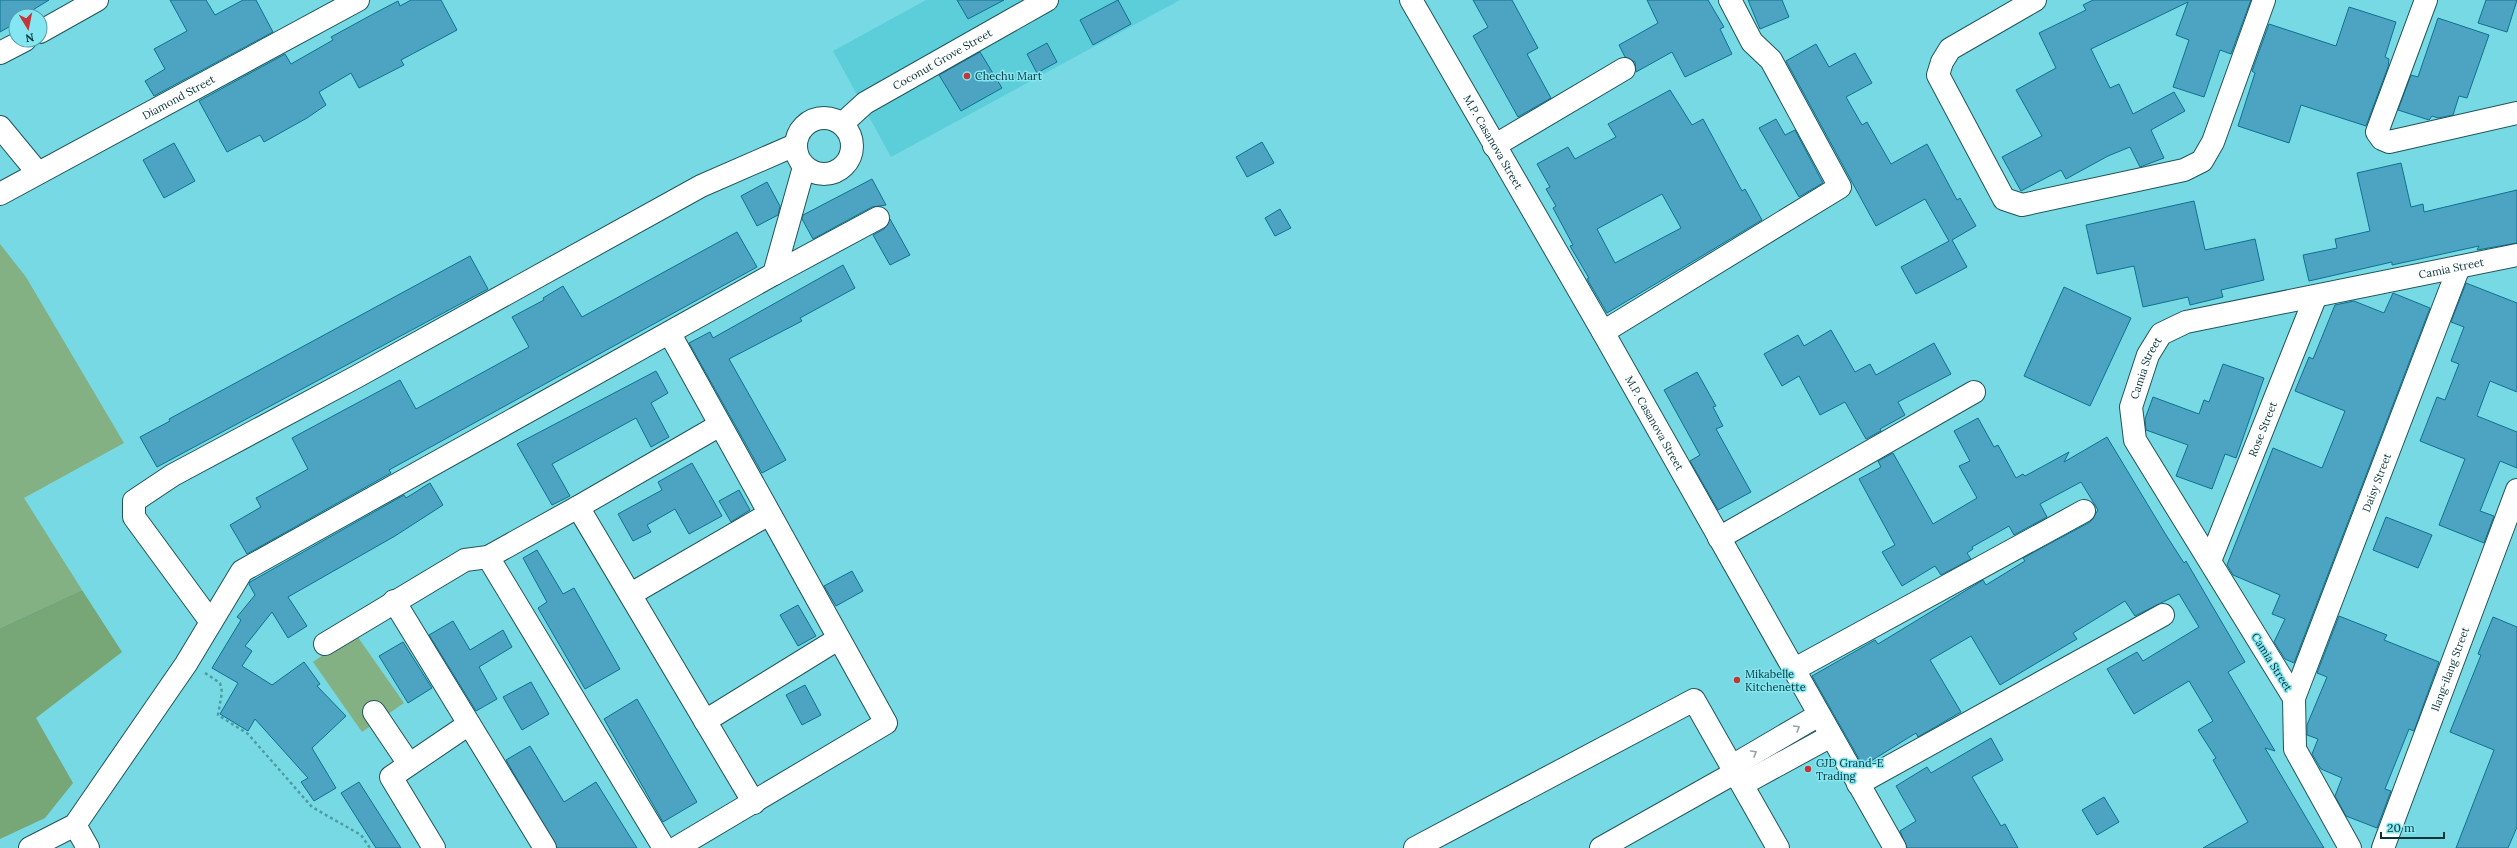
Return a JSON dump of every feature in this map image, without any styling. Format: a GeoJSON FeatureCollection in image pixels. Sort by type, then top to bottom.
{"type":"FeatureCollection","features":[{"type":"Feature","properties":{"kind":"street"},"geometry":{"type":"LineString","coordinates":[[48,28],[97,0]]}},
{"type":"Feature","properties":{"kind":"street","name":"Diamond Street"},"geometry":{"type":"LineString","coordinates":[[0,194],[358,0]]}},
{"type":"Feature","properties":{"kind":"street","name":"Coconut Grove Street"},"geometry":{"type":"LineString","coordinates":[[842,124],[865,103],[1047,0]]}},
{"type":"Feature","properties":{"kind":"street","name":"M.P. Casanova Street"},"geometry":{"type":"LineString","coordinates":[[1411,0],[1494,146],[1603,332],[1895,848]]}},
{"type":"Feature","properties":{"kind":"street"},"geometry":{"type":"LineString","coordinates":[[1603,332],[1698,276],[1840,187],[1771,60],[1752,42],[1730,0]]}},
{"type":"Feature","properties":{"kind":"street"},"geometry":{"type":"LineString","coordinates":[[2035,0],[1950,49],[1942,62],[1938,74],[2004,199],[2022,205],[2184,170],[2202,161],[2213,142],[2264,0]]}},
{"type":"Feature","properties":{"kind":"street"},"geometry":{"type":"LineString","coordinates":[[2426,0],[2377,132],[2382,139],[2388,142],[2517,113]]}},
{"type":"Feature","properties":{"kind":"street"},"geometry":{"type":"LineString","coordinates":[[0,54],[11,48]]}},
{"type":"Feature","properties":{"kind":"street"},"geometry":{"type":"LineString","coordinates":[[1494,146],[1624,69]]}},
{"type":"Feature","properties":{"kind":"street"},"geometry":{"type":"LineString","coordinates":[[828,118],[842,124],[850,134],[853,147],[849,160],[841,169],[828,174],[815,173],[804,166],[796,153],[796,145],[798,135],[804,126],[812,120],[828,118]]}},
{"type":"Feature","properties":{"kind":"street"},"geometry":{"type":"LineString","coordinates":[[0,127],[38,173]]}},
{"type":"Feature","properties":{"kind":"street"},"geometry":{"type":"LineString","coordinates":[[211,622],[134,517],[134,501],[173,476],[356,377],[701,186],[796,145]]}},
{"type":"Feature","properties":{"kind":"street"},"geometry":{"type":"LineString","coordinates":[[774,274],[804,166]]}},
{"type":"Feature","properties":{"kind":"street"},"geometry":{"type":"LineString","coordinates":[[30,848],[76,825],[186,664],[242,571],[365,501],[670,334],[774,274],[878,218]]}},
{"type":"Feature","properties":{"kind":"street","name":"Camia Street"},"geometry":{"type":"LineString","coordinates":[[2294,698],[2135,440],[2131,408],[2148,355],[2161,334],[2186,322],[2315,298],[2517,255]]}},
{"type":"Feature","properties":{"kind":"street","name":"Daisy Street"},"geometry":{"type":"LineString","coordinates":[[2294,698],[2458,267]]}},
{"type":"Feature","properties":{"kind":"street","name":"Rose Street"},"geometry":{"type":"LineString","coordinates":[[2210,561],[2315,298]]}},
{"type":"Feature","properties":{"kind":"street"},"geometry":{"type":"LineString","coordinates":[[670,334],[886,723],[754,803],[676,848]]}},
{"type":"Feature","properties":{"kind":"street"},"geometry":{"type":"LineString","coordinates":[[1720,538],[1974,392]]}},
{"type":"Feature","properties":{"kind":"street"},"geometry":{"type":"LineString","coordinates":[[325,644],[394,601],[465,560],[488,557],[720,425]]}},
{"type":"Feature","properties":{"kind":"street","name":"Ilang-ilang Street"},"geometry":{"type":"LineString","coordinates":[[2383,848],[2517,490]]}},
{"type":"Feature","properties":{"kind":"street"},"geometry":{"type":"LineString","coordinates":[[578,507],[754,803]]}},
{"type":"Feature","properties":{"kind":"street"},"geometry":{"type":"LineString","coordinates":[[1793,670],[2084,511]]}},
{"type":"Feature","properties":{"kind":"street"},"geometry":{"type":"LineString","coordinates":[[631,594],[769,514]]}},
{"type":"Feature","properties":{"kind":"street"},"geometry":{"type":"LineString","coordinates":[[488,557],[664,848]]}},
{"type":"Feature","properties":{"kind":"street"},"geometry":{"type":"LineString","coordinates":[[394,601],[545,848]]}},
{"type":"Feature","properties":{"kind":"street"},"geometry":{"type":"LineString","coordinates":[[1858,784],[2163,616]]}},
{"type":"Feature","properties":{"kind":"street"},"geometry":{"type":"LineString","coordinates":[[705,721],[838,639]]}},
{"type":"Feature","properties":{"kind":"street"},"geometry":{"type":"LineString","coordinates":[[2294,698],[2295,750],[2350,848]]}},
{"type":"Feature","properties":{"kind":"street"},"geometry":{"type":"LineString","coordinates":[[1415,848],[1694,700],[1778,848]]}},
{"type":"Feature","properties":{"kind":"street"},"geometry":{"type":"LineString","coordinates":[[374,712],[409,764]]}},
{"type":"Feature","properties":{"kind":"street"},"geometry":{"type":"LineString","coordinates":[[1737,774],[1819,715]]}},
{"type":"Feature","properties":{"kind":"street"},"geometry":{"type":"LineString","coordinates":[[434,848],[391,777],[469,724]]}},
{"type":"Feature","properties":{"kind":"street"},"geometry":{"type":"LineString","coordinates":[[1601,848],[1737,774],[1831,736]]}},
{"type":"Feature","properties":{"kind":"street"},"geometry":{"type":"LineString","coordinates":[[76,825],[88,848]]}},
{"type":"Feature","properties":{"kind":"path"},"geometry":{"type":"LineString","coordinates":[[186,664],[213,677],[220,683],[221,701],[218,715],[248,734],[312,807],[360,835],[370,848]]}},
{"type":"Feature","properties":{"kind":"shaded area"},"geometry":{"type":"Polygon","coordinates":[[[926,0],[1180,0],[891,157],[833,51],[926,0]]]}},
{"type":"Feature","properties":{"kind":"green space"},"geometry":{"type":"Polygon","coordinates":[[[0,244],[26,277],[124,443],[24,498],[82,590],[0,628],[0,244]]]}},
{"type":"Feature","properties":{"kind":"green space"},"geometry":{"type":"Polygon","coordinates":[[[82,590],[122,652],[36,718],[73,783],[45,818],[0,839],[0,628],[82,590]]]}},
{"type":"Feature","properties":{"kind":"green space"},"geometry":{"type":"Polygon","coordinates":[[[355,633],[404,703],[362,732],[313,662],[355,633]]]}},
{"type":"Feature","properties":{"kind":"building"},"geometry":{"type":"Polygon","coordinates":[[[0,0],[49,0],[36,8],[8,8],[8,28],[0,32],[0,0]]]}},
{"type":"Feature","properties":{"kind":"building"},"geometry":{"type":"Polygon","coordinates":[[[170,0],[206,0],[215,15],[243,0],[256,0],[273,32],[154,96],[145,81],[165,69],[154,49],[187,31],[170,0]]]}},
{"type":"Feature","properties":{"kind":"building"},"geometry":{"type":"Polygon","coordinates":[[[411,0],[441,0],[457,30],[401,60],[404,65],[359,88],[351,73],[319,92],[326,105],[307,118],[264,142],[260,135],[227,152],[199,101],[285,54],[291,64],[333,40],[331,37],[375,13],[398,1],[400,6],[411,0]]]}},
{"type":"Feature","properties":{"kind":"building"},"geometry":{"type":"Polygon","coordinates":[[[957,0],[1004,0],[968,19],[957,0]]]}},
{"type":"Feature","properties":{"kind":"building"},"geometry":{"type":"Polygon","coordinates":[[[1118,0],[1131,24],[1093,45],[1080,20],[1118,0]]]}},
{"type":"Feature","properties":{"kind":"building"},"geometry":{"type":"Polygon","coordinates":[[[1473,0],[1512,0],[1538,48],[1527,54],[1551,98],[1518,117],[1473,36],[1488,27],[1473,0]]]}},
{"type":"Feature","properties":{"kind":"building"},"geometry":{"type":"Polygon","coordinates":[[[1647,0],[1708,0],[1724,27],[1720,29],[1732,54],[1685,77],[1672,52],[1636,72],[1635,62],[1625,57],[1619,45],[1658,23],[1647,0]]]}},
{"type":"Feature","properties":{"kind":"building"},"geometry":{"type":"Polygon","coordinates":[[[1748,0],[1782,0],[1789,17],[1760,29],[1748,0]]]}},
{"type":"Feature","properties":{"kind":"building"},"geometry":{"type":"Polygon","coordinates":[[[2093,0],[2251,0],[2231,54],[2220,50],[2204,97],[2173,87],[2189,40],[2176,35],[2188,2],[2091,49],[2110,88],[2119,84],[2133,114],[2174,92],[2185,111],[2151,130],[2164,158],[2140,167],[2130,147],[2108,156],[2066,179],[2061,170],[2021,191],[2002,157],[2042,136],[2016,90],[2056,68],[2039,33],[2086,10],[2083,5],[2093,0]]]}},
{"type":"Feature","properties":{"kind":"building"},"geometry":{"type":"Polygon","coordinates":[[[2486,0],[2517,0],[2507,32],[2478,23],[2486,0]]]}},
{"type":"Feature","properties":{"kind":"building"},"geometry":{"type":"Polygon","coordinates":[[[2349,7],[2396,22],[2385,57],[2389,59],[2388,67],[2366,126],[2301,105],[2289,143],[2238,126],[2255,73],[2252,71],[2269,24],[2336,46],[2349,7]]]}},
{"type":"Feature","properties":{"kind":"building"},"geometry":{"type":"Polygon","coordinates":[[[2438,18],[2489,35],[2467,98],[2459,96],[2453,115],[2438,118],[2432,116],[2429,120],[2398,110],[2411,75],[2418,77],[2438,18]]]}},
{"type":"Feature","properties":{"kind":"building"},"geometry":{"type":"Polygon","coordinates":[[[1047,43],[1057,62],[1037,73],[1027,54],[1047,43]]]}},
{"type":"Feature","properties":{"kind":"building"},"geometry":{"type":"Polygon","coordinates":[[[1816,44],[1829,67],[1855,53],[1872,83],[1846,97],[1862,125],[1867,122],[1891,164],[1927,144],[1957,200],[1960,198],[1976,226],[1952,240],[1967,267],[1916,294],[1901,267],[1949,241],[1925,199],[1876,226],[1786,61],[1816,44]]]}},
{"type":"Feature","properties":{"kind":"building","name":"Chechu Mart"},"geometry":{"type":"Polygon","coordinates":[[[980,52],[1002,88],[961,111],[939,75],[980,52]]]}},
{"type":"Feature","properties":{"kind":"building"},"geometry":{"type":"Polygon","coordinates":[[[1670,90],[1692,125],[1703,119],[1742,191],[1745,189],[1762,220],[1607,313],[1570,246],[1573,245],[1553,208],[1556,206],[1546,189],[1550,187],[1537,164],[1568,147],[1575,159],[1616,137],[1608,124],[1670,90]],[[1662,194],[1597,229],[1615,263],[1681,228],[1662,194]]]}},
{"type":"Feature","properties":{"kind":"building"},"geometry":{"type":"Polygon","coordinates":[[[1776,119],[1785,135],[1795,130],[1823,183],[1799,197],[1759,128],[1776,119]]]}},
{"type":"Feature","properties":{"kind":"building"},"geometry":{"type":"Polygon","coordinates":[[[1262,142],[1274,163],[1247,177],[1236,157],[1262,142]]]}},
{"type":"Feature","properties":{"kind":"building"},"geometry":{"type":"Polygon","coordinates":[[[174,143],[195,181],[164,198],[143,160],[174,143]]]}},
{"type":"Feature","properties":{"kind":"building"},"geometry":{"type":"Polygon","coordinates":[[[2401,163],[2411,207],[2423,204],[2424,212],[2517,190],[2517,243],[2477,250],[2479,246],[2392,265],[2392,262],[2309,281],[2303,255],[2337,248],[2335,239],[2370,231],[2357,173],[2401,163]]]}},
{"type":"Feature","properties":{"kind":"building"},"geometry":{"type":"Polygon","coordinates":[[[872,179],[886,205],[872,207],[813,239],[802,219],[803,215],[872,179]]]}},
{"type":"Feature","properties":{"kind":"building"},"geometry":{"type":"Polygon","coordinates":[[[767,182],[780,206],[778,215],[757,226],[741,196],[767,182]]]}},
{"type":"Feature","properties":{"kind":"building"},"geometry":{"type":"Polygon","coordinates":[[[2194,201],[2205,250],[2255,239],[2264,280],[2221,290],[2223,297],[2190,305],[2188,297],[2143,307],[2134,266],[2097,274],[2086,225],[2194,201]]]}},
{"type":"Feature","properties":{"kind":"building"},"geometry":{"type":"Polygon","coordinates":[[[1280,209],[1291,228],[1275,236],[1265,218],[1280,209]]]}},
{"type":"Feature","properties":{"kind":"building"},"geometry":{"type":"Polygon","coordinates":[[[890,219],[910,255],[890,265],[873,235],[884,229],[890,219]]]}},
{"type":"Feature","properties":{"kind":"building"},"geometry":{"type":"Polygon","coordinates":[[[737,232],[757,267],[389,470],[391,473],[247,554],[230,525],[261,507],[256,498],[308,469],[292,438],[400,380],[416,409],[529,347],[512,317],[544,300],[543,298],[563,286],[582,317],[737,232]]]}},
{"type":"Feature","properties":{"kind":"building"},"geometry":{"type":"Polygon","coordinates":[[[470,256],[488,289],[157,467],[140,437],[170,421],[169,419],[470,256]]]}},
{"type":"Feature","properties":{"kind":"building"},"geometry":{"type":"Polygon","coordinates":[[[843,265],[855,288],[800,318],[802,321],[729,359],[786,460],[762,473],[689,343],[710,332],[713,338],[843,265]]]}},
{"type":"Feature","properties":{"kind":"building"},"geometry":{"type":"Polygon","coordinates":[[[2466,283],[2517,303],[2517,392],[2490,381],[2477,416],[2517,432],[2517,468],[2500,461],[2480,511],[2494,516],[2484,543],[2439,525],[2465,459],[2420,441],[2437,397],[2445,400],[2459,364],[2451,361],[2464,327],[2451,322],[2466,283]]]}},
{"type":"Feature","properties":{"kind":"building"},"geometry":{"type":"Polygon","coordinates":[[[2064,287],[2131,318],[2090,406],[2024,376],[2064,287]]]}},
{"type":"Feature","properties":{"kind":"building"},"geometry":{"type":"Polygon","coordinates":[[[2393,293],[2430,308],[2294,663],[2285,659],[2274,642],[2285,619],[2272,614],[2280,595],[2233,575],[2227,565],[2273,448],[2322,468],[2345,411],[2295,391],[2309,357],[2313,359],[2335,305],[2354,301],[2384,313],[2393,293]]]}},
{"type":"Feature","properties":{"kind":"building"},"geometry":{"type":"Polygon","coordinates":[[[1831,330],[1855,372],[1870,364],[1876,375],[1934,343],[1951,374],[1898,402],[1905,415],[1866,439],[1845,402],[1820,415],[1799,376],[1782,386],[1764,354],[1798,335],[1804,346],[1831,330]]]}},
{"type":"Feature","properties":{"kind":"building"},"geometry":{"type":"Polygon","coordinates":[[[2223,364],[2264,378],[2236,458],[2225,454],[2212,489],[2176,476],[2188,445],[2146,430],[2145,419],[2153,397],[2199,414],[2204,400],[2209,402],[2223,364]]]}},
{"type":"Feature","properties":{"kind":"building"},"geometry":{"type":"Polygon","coordinates":[[[656,371],[668,393],[651,403],[669,437],[651,447],[636,418],[552,464],[570,496],[552,505],[517,444],[656,371]]]}},
{"type":"Feature","properties":{"kind":"building"},"geometry":{"type":"Polygon","coordinates":[[[1697,372],[1716,406],[1713,407],[1723,426],[1716,429],[1751,492],[1718,510],[1690,461],[1700,455],[1664,390],[1697,372]]]}},
{"type":"Feature","properties":{"kind":"building"},"geometry":{"type":"Polygon","coordinates":[[[1978,418],[1994,447],[1998,445],[2016,478],[2023,474],[2025,476],[2069,452],[2064,462],[2107,437],[2166,535],[2184,563],[2186,561],[2245,662],[2228,672],[2275,751],[2265,748],[2324,848],[2203,848],[2248,822],[2213,760],[2216,758],[2198,730],[2213,721],[2189,681],[2134,714],[2107,669],[2137,652],[2143,661],[2199,627],[2179,594],[2135,616],[2125,601],[2073,633],[2077,639],[2000,685],[1971,636],[1930,660],[1961,712],[1918,737],[1916,733],[1863,766],[1812,676],[1875,640],[1878,644],[1983,580],[1986,585],[2025,561],[2023,558],[2090,522],[2098,510],[2081,482],[2040,504],[2047,517],[2014,535],[2009,526],[1972,547],[1973,549],[1967,553],[1971,559],[1941,575],[1935,566],[1902,586],[1882,552],[1895,545],[1859,479],[1881,467],[1878,461],[1893,453],[1933,524],[1977,498],[1959,466],[1970,461],[1954,431],[1978,418]]]}},
{"type":"Feature","properties":{"kind":"building"},"geometry":{"type":"Polygon","coordinates":[[[692,463],[722,516],[689,534],[675,509],[647,525],[651,532],[633,541],[618,514],[662,490],[658,482],[692,463]]]}},
{"type":"Feature","properties":{"kind":"building"},"geometry":{"type":"Polygon","coordinates":[[[430,483],[443,505],[395,536],[288,597],[307,626],[288,638],[272,612],[245,646],[252,651],[242,666],[272,685],[304,662],[320,684],[317,686],[346,716],[312,748],[336,788],[314,801],[301,782],[308,778],[255,719],[248,731],[220,714],[238,683],[212,668],[241,620],[237,617],[255,595],[249,584],[250,582],[404,495],[406,498],[430,483]]]}},
{"type":"Feature","properties":{"kind":"building"},"geometry":{"type":"Polygon","coordinates":[[[739,490],[750,510],[731,522],[719,501],[739,490]]]}},
{"type":"Feature","properties":{"kind":"building"},"geometry":{"type":"Polygon","coordinates":[[[2386,517],[2432,535],[2418,568],[2373,550],[2386,517]]]}},
{"type":"Feature","properties":{"kind":"building"},"geometry":{"type":"Polygon","coordinates":[[[537,550],[563,594],[574,588],[620,669],[585,689],[538,608],[547,602],[523,558],[537,550]]]}},
{"type":"Feature","properties":{"kind":"building"},"geometry":{"type":"Polygon","coordinates":[[[852,571],[863,591],[836,606],[824,586],[852,571]]]}},
{"type":"Feature","properties":{"kind":"building"},"geometry":{"type":"Polygon","coordinates":[[[798,605],[816,636],[798,646],[780,615],[798,605]]]}},
{"type":"Feature","properties":{"kind":"building"},"geometry":{"type":"Polygon","coordinates":[[[2339,616],[2387,635],[2384,640],[2439,662],[2414,731],[2409,729],[2385,789],[2391,791],[2377,828],[2346,816],[2335,796],[2342,778],[2321,769],[2312,754],[2318,739],[2307,735],[2307,725],[2327,677],[2317,673],[2339,616]]]}},
{"type":"Feature","properties":{"kind":"building"},"geometry":{"type":"Polygon","coordinates":[[[2493,617],[2517,627],[2517,827],[2508,848],[2456,848],[2494,750],[2450,732],[2481,655],[2478,654],[2493,617]]]}},
{"type":"Feature","properties":{"kind":"building"},"geometry":{"type":"Polygon","coordinates":[[[453,621],[470,650],[503,630],[512,647],[479,667],[497,699],[476,711],[429,635],[453,621]]]}},
{"type":"Feature","properties":{"kind":"building"},"geometry":{"type":"Polygon","coordinates":[[[403,642],[432,688],[408,703],[379,656],[403,642]]]}},
{"type":"Feature","properties":{"kind":"building"},"geometry":{"type":"Polygon","coordinates":[[[531,682],[549,714],[522,730],[503,697],[531,682]]]}},
{"type":"Feature","properties":{"kind":"building"},"geometry":{"type":"Polygon","coordinates":[[[805,685],[821,715],[802,725],[786,695],[805,685]]]}},
{"type":"Feature","properties":{"kind":"building"},"geometry":{"type":"Polygon","coordinates":[[[637,699],[697,802],[663,822],[604,719],[637,699]]]}},
{"type":"Feature","properties":{"kind":"building"},"geometry":{"type":"Polygon","coordinates":[[[1991,738],[2003,760],[1972,777],[2001,826],[2005,824],[2018,848],[1907,848],[1900,831],[1916,821],[1896,786],[1927,767],[1931,773],[1991,738]]]}},
{"type":"Feature","properties":{"kind":"building"},"geometry":{"type":"Polygon","coordinates":[[[530,746],[564,802],[596,782],[637,848],[557,848],[506,760],[530,746]]]}},
{"type":"Feature","properties":{"kind":"building"},"geometry":{"type":"Polygon","coordinates":[[[359,782],[401,848],[376,848],[341,793],[359,782]]]}},
{"type":"Feature","properties":{"kind":"building"},"geometry":{"type":"Polygon","coordinates":[[[2104,797],[2119,822],[2097,835],[2082,810],[2104,797]]]}},
{"type":"Feature","properties":{"kind":"place","name":"Chechu Mart"},"geometry":{"type":"Point","coordinates":[967,76]}},
{"type":"Feature","properties":{"kind":"place","name":"Mikabelle Kitchenette"},"geometry":{"type":"Point","coordinates":[1737,680]}},
{"type":"Feature","properties":{"kind":"place","name":"GJD Grand-E Trading"},"geometry":{"type":"Point","coordinates":[1808,769]}}]}
